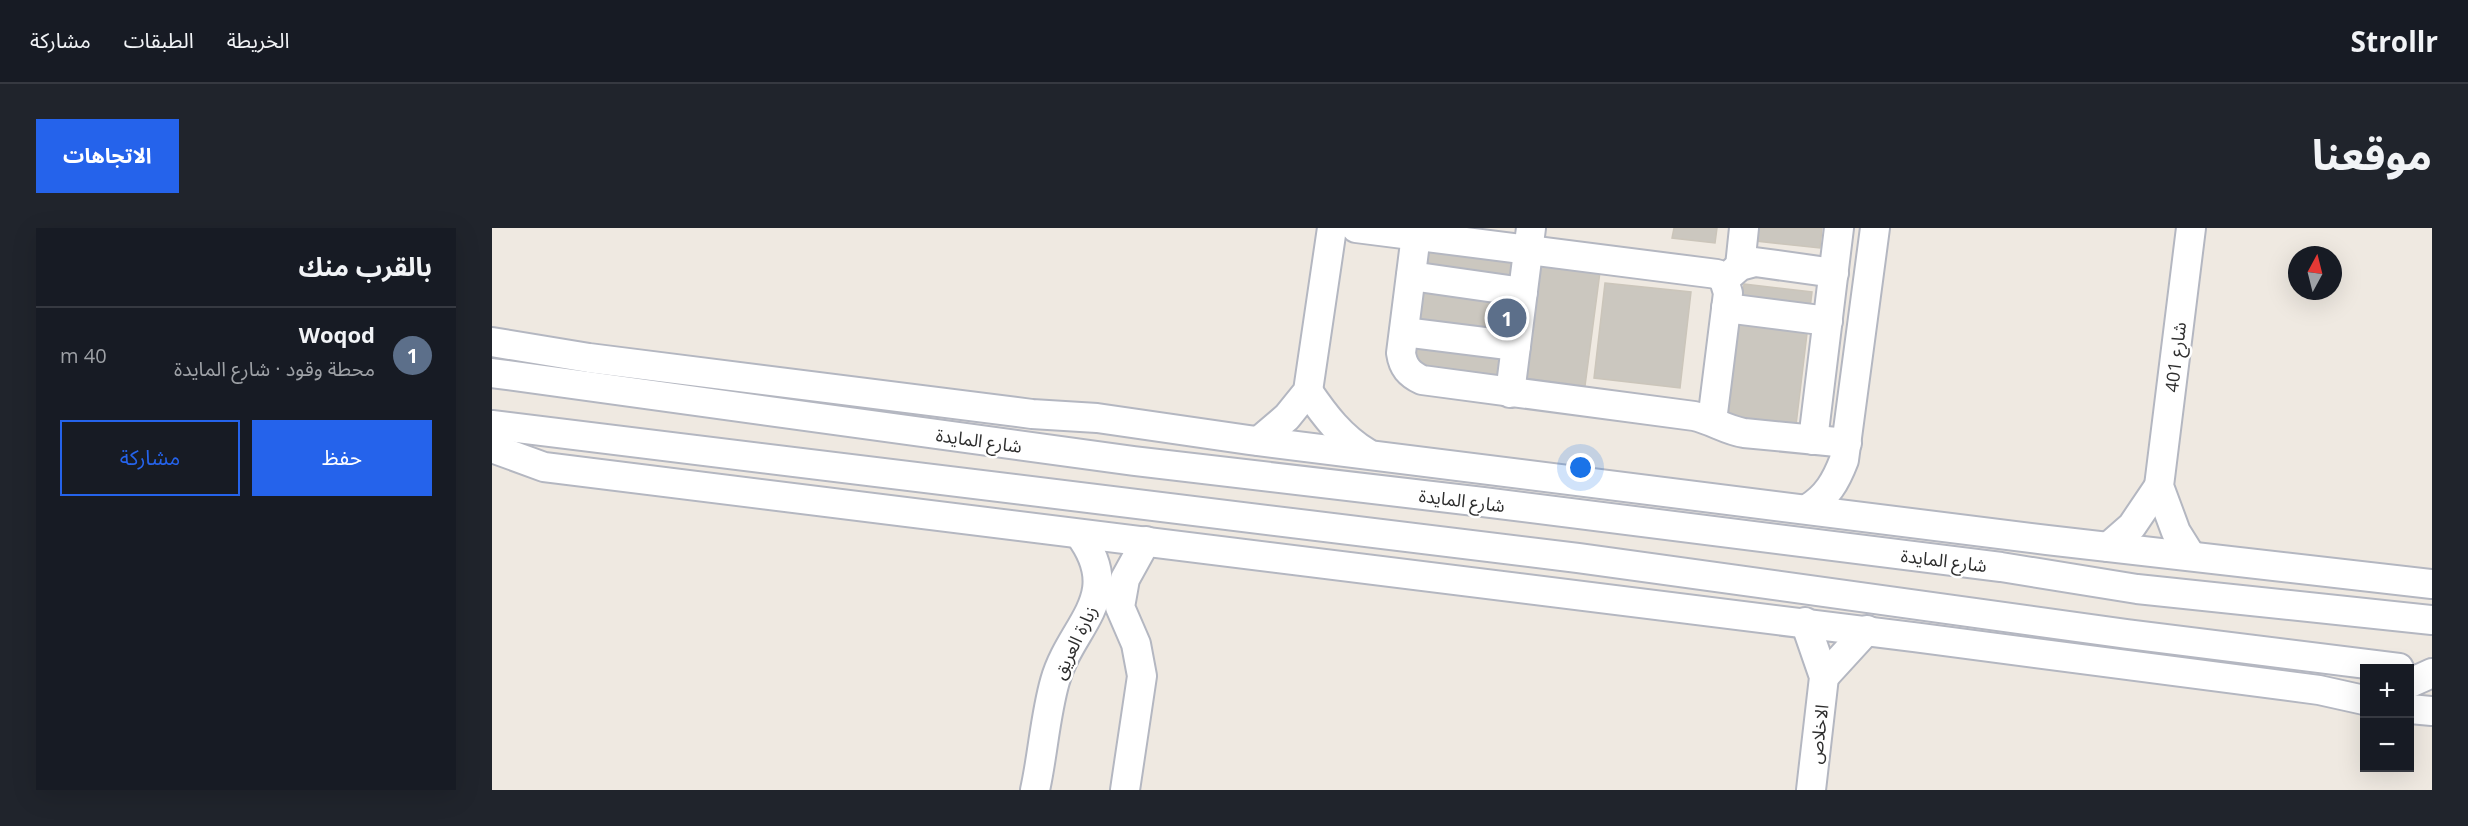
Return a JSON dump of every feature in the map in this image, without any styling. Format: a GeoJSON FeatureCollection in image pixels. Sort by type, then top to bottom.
{"type":"FeatureCollection","features":[{"type":"Feature","properties":{"kind":"street"},"geometry":{"type":"LineString","coordinates":[[1259,441],[1287,417],[1308,391],[1332,228]]}},
{"type":"Feature","properties":{"kind":"street"},"geometry":{"type":"LineString","coordinates":[[1356,228],[1416,235],[1529,239],[1713,273],[1732,273],[1755,262],[1834,273]]}},
{"type":"Feature","properties":{"kind":"street"},"geometry":{"type":"LineString","coordinates":[[1712,421],[1728,293],[1744,228]]}},
{"type":"Feature","properties":{"kind":"street"},"geometry":{"type":"LineString","coordinates":[[1813,440],[1839,228]]}},
{"type":"Feature","properties":{"kind":"street"},"geometry":{"type":"LineString","coordinates":[[1807,509],[1820,502],[1831,489],[1844,460],[1875,228]]}},
{"type":"Feature","properties":{"kind":"street","name":"شارع 401"},"geometry":{"type":"LineString","coordinates":[[2108,546],[2132,526],[2159,486],[2191,228]]}},
{"type":"Feature","properties":{"kind":"street"},"geometry":{"type":"LineString","coordinates":[[1416,235],[1401,353],[1402,362],[1414,376],[1422,380],[1694,416],[1734,431],[1847,443]]}},
{"type":"Feature","properties":{"kind":"street"},"geometry":{"type":"LineString","coordinates":[[1510,393],[1529,239]]}},
{"type":"Feature","properties":{"kind":"street"},"geometry":{"type":"LineString","coordinates":[[1411,276],[1523,292]]}},
{"type":"Feature","properties":{"kind":"street"},"geometry":{"type":"LineString","coordinates":[[1726,308],[1828,321]]}},
{"type":"Feature","properties":{"kind":"street"},"geometry":{"type":"LineString","coordinates":[[1404,332],[1516,346]]}},
{"type":"Feature","properties":{"kind":"street","name":"شارع المايدة"},"geometry":{"type":"LineString","coordinates":[[492,342],[612,360],[1032,414],[1120,421],[1173,430],[2047,540],[2432,584]]}},
{"type":"Feature","properties":{"kind":"street","name":"شارع المايدة"},"geometry":{"type":"LineString","coordinates":[[492,373],[1134,461],[2001,567],[2137,589],[2432,620]]}},
{"type":"Feature","properties":{"kind":"street"},"geometry":{"type":"LineString","coordinates":[[1308,391],[1337,430],[1350,443],[1368,454]]}},
{"type":"Feature","properties":{"kind":"street"},"geometry":{"type":"LineString","coordinates":[[492,425],[1578,558],[2360,664]]}},
{"type":"Feature","properties":{"kind":"street"},"geometry":{"type":"LineString","coordinates":[[1134,461],[1173,430]]}},
{"type":"Feature","properties":{"kind":"street"},"geometry":{"type":"LineString","coordinates":[[492,448],[544,467],[1574,596],[1805,622],[2319,690],[2360,699]]}},
{"type":"Feature","properties":{"kind":"street"},"geometry":{"type":"LineString","coordinates":[[1408,459],[1483,502]]}},
{"type":"Feature","properties":{"kind":"street","name":"شارع 401"},"geometry":{"type":"LineString","coordinates":[[2159,486],[2176,532],[2191,556]]}},
{"type":"Feature","properties":{"kind":"street","name":"زبارة العريق"},"geometry":{"type":"LineString","coordinates":[[1079,534],[1093,558],[1096,572],[1120,607],[1136,644],[1142,676],[1125,790]]}},
{"type":"Feature","properties":{"kind":"street"},"geometry":{"type":"LineString","coordinates":[[2001,567],[2047,540]]}},
{"type":"Feature","properties":{"kind":"street","name":"زبارة العريق"},"geometry":{"type":"LineString","coordinates":[[1035,790],[1055,679],[1064,656],[1109,592],[1125,579],[1146,541]]}},
{"type":"Feature","properties":{"kind":"street","name":"الاخلاص"},"geometry":{"type":"LineString","coordinates":[[1805,622],[1824,677],[1811,790]]}},
{"type":"Feature","properties":{"kind":"street"},"geometry":{"type":"LineString","coordinates":[[1824,677],[1867,630]]}},
{"type":"Feature","properties":{"kind":"street"},"geometry":{"type":"LineString","coordinates":[[2414,671],[2432,673]]}},
{"type":"Feature","properties":{"kind":"street"},"geometry":{"type":"LineString","coordinates":[[2414,682],[2432,673]]}},
{"type":"Feature","properties":{"kind":"street"},"geometry":{"type":"LineString","coordinates":[[2414,709],[2432,711]]}},
{"type":"Feature","properties":{"kind":"building"},"geometry":{"type":"Polygon","coordinates":[[[1674,228],[1717,228],[1715,243],[1672,238],[1674,228]]]}},
{"type":"Feature","properties":{"kind":"building"},"geometry":{"type":"Polygon","coordinates":[[[1758,228],[1822,228],[1820,248],[1756,241],[1758,228]]]}},
{"type":"Feature","properties":{"kind":"building"},"geometry":{"type":"Polygon","coordinates":[[[1428,250],[1600,272],[1585,386],[1414,364],[1428,250]]]}},
{"type":"Feature","properties":{"kind":"building"},"geometry":{"type":"Polygon","coordinates":[[[1605,283],[1691,292],[1680,388],[1594,378],[1605,283]]]}},
{"type":"Feature","properties":{"kind":"building"},"geometry":{"type":"Polygon","coordinates":[[[1744,284],[1812,292],[1796,425],[1728,417],[1744,284]]]}},
{"type":"Feature","properties":{"kind":"place","name":"Woqod"},"geometry":{"type":"Point","coordinates":[1507,318]}}]}
